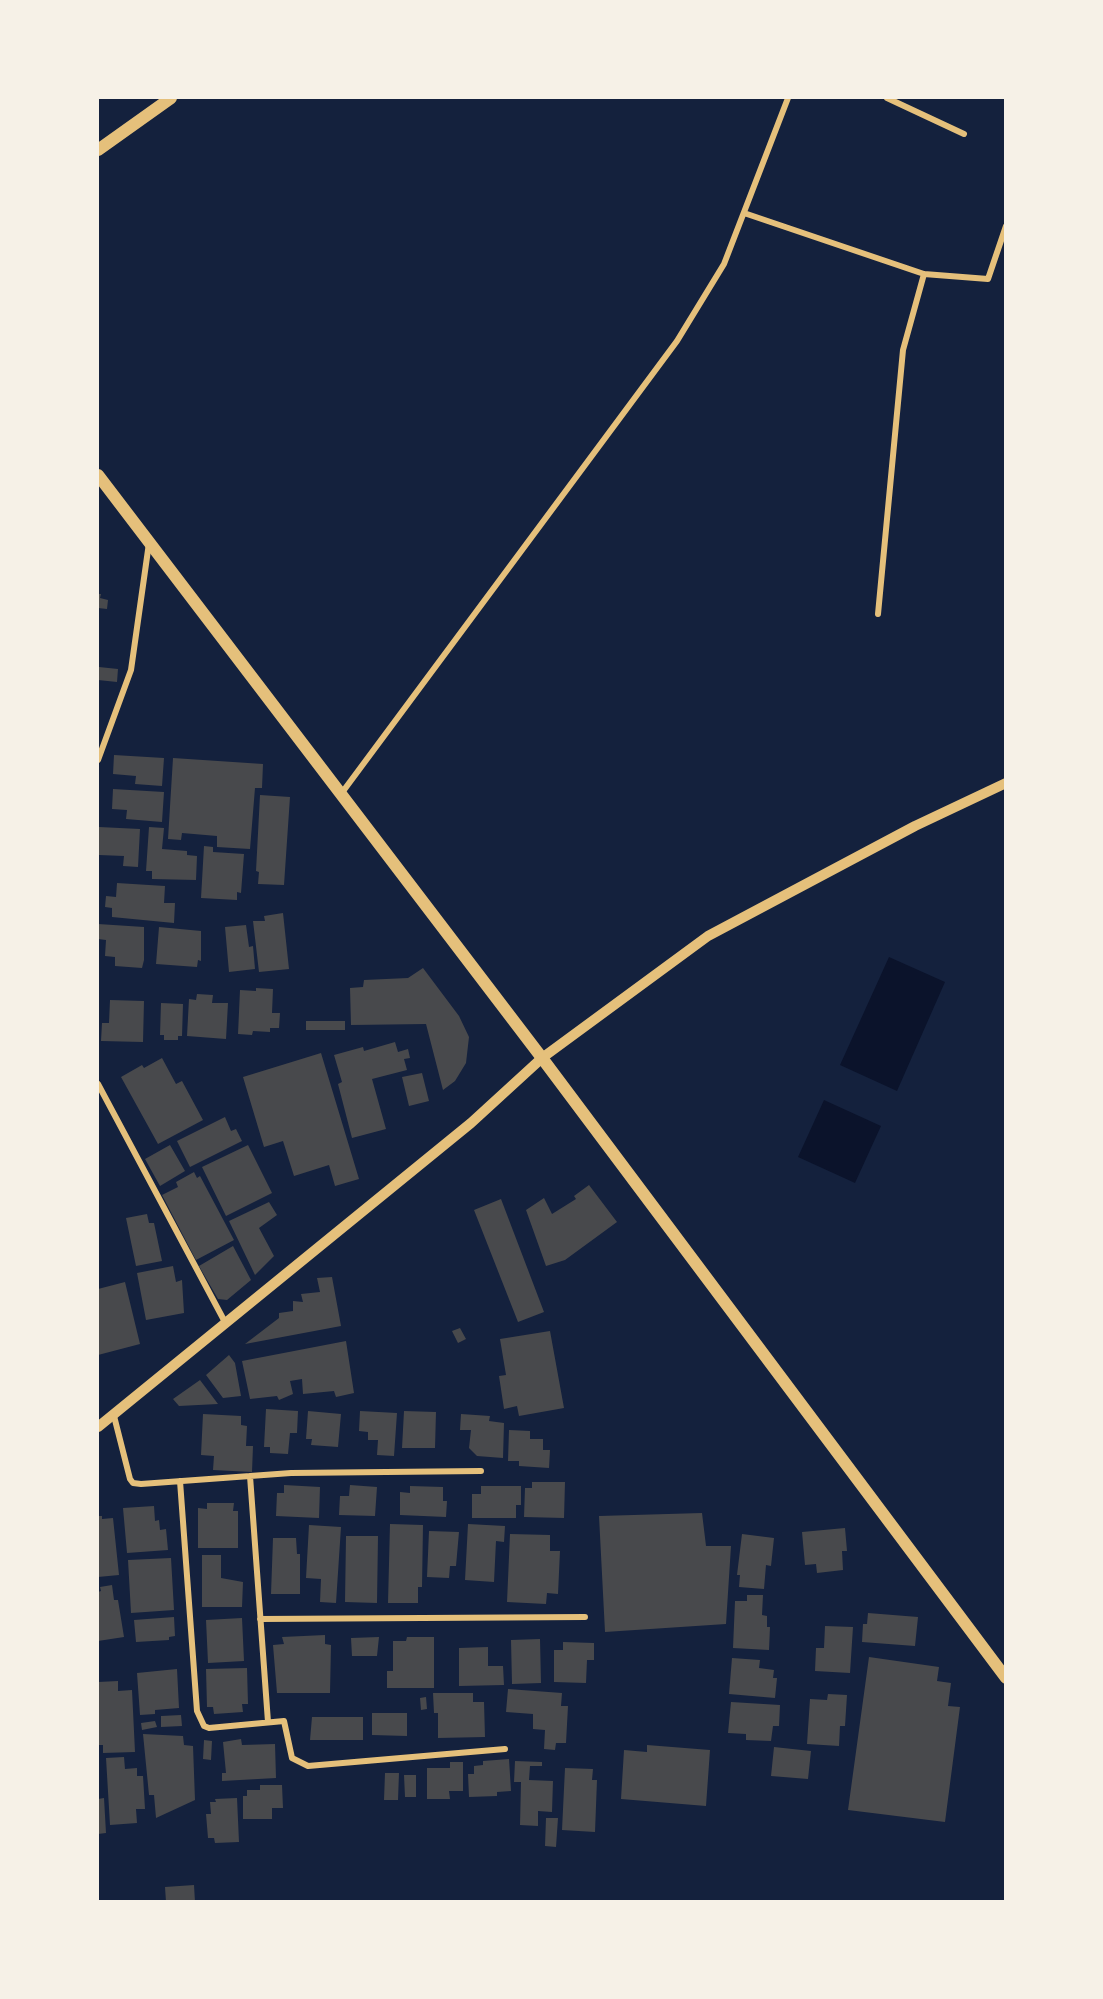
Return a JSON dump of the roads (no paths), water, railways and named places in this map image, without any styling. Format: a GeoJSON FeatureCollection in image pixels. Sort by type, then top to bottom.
{"type":"FeatureCollection","features":[{"type":"Feature","properties":{"kind":"main road"},"geometry":{"type":"LineString","coordinates":[[98,150],[171,98]]}},
{"type":"Feature","properties":{"kind":"main road"},"geometry":{"type":"LineString","coordinates":[[98,475],[542,1058],[1005,1678]]}},
{"type":"Feature","properties":{"kind":"street"},"geometry":{"type":"LineString","coordinates":[[341,794],[677,341],[724,264],[788,98]]}},
{"type":"Feature","properties":{"kind":"street"},"geometry":{"type":"LineString","coordinates":[[887,98],[964,134]]}},
{"type":"Feature","properties":{"kind":"street"},"geometry":{"type":"LineString","coordinates":[[744,213],[924,274],[988,279],[1005,226]]}},
{"type":"Feature","properties":{"kind":"street"},"geometry":{"type":"LineString","coordinates":[[878,614],[903,350],[924,274]]}},
{"type":"Feature","properties":{"kind":"street"},"geometry":{"type":"LineString","coordinates":[[98,760],[131,670],[149,543]]}},
{"type":"Feature","properties":{"kind":"street"},"geometry":{"type":"LineString","coordinates":[[98,1427],[471,1123],[542,1058],[708,936],[915,826],[1005,783]]}},
{"type":"Feature","properties":{"kind":"street"},"geometry":{"type":"LineString","coordinates":[[98,1084],[226,1324]]}},
{"type":"Feature","properties":{"kind":"street"},"geometry":{"type":"LineString","coordinates":[[114,1416],[130,1479],[134,1483],[250,1476],[481,1471]]}},
{"type":"Feature","properties":{"kind":"street"},"geometry":{"type":"LineString","coordinates":[[250,1476],[268,1722]]}},
{"type":"Feature","properties":{"kind":"street"},"geometry":{"type":"LineString","coordinates":[[180,1481],[198,1719],[209,1728],[284,1721],[287,1724],[292,1758],[308,1766],[505,1749]]}},
{"type":"Feature","properties":{"kind":"street"},"geometry":{"type":"LineString","coordinates":[[260,1619],[585,1617]]}},
{"type":"Feature","properties":{"kind":"water"},"geometry":{"type":"Polygon","coordinates":[[[889,957],[945,982],[897,1091],[840,1065],[889,957]]]}},
{"type":"Feature","properties":{"kind":"water"},"geometry":{"type":"Polygon","coordinates":[[[824,1100],[881,1126],[855,1183],[798,1157],[824,1100]]]}}]}
